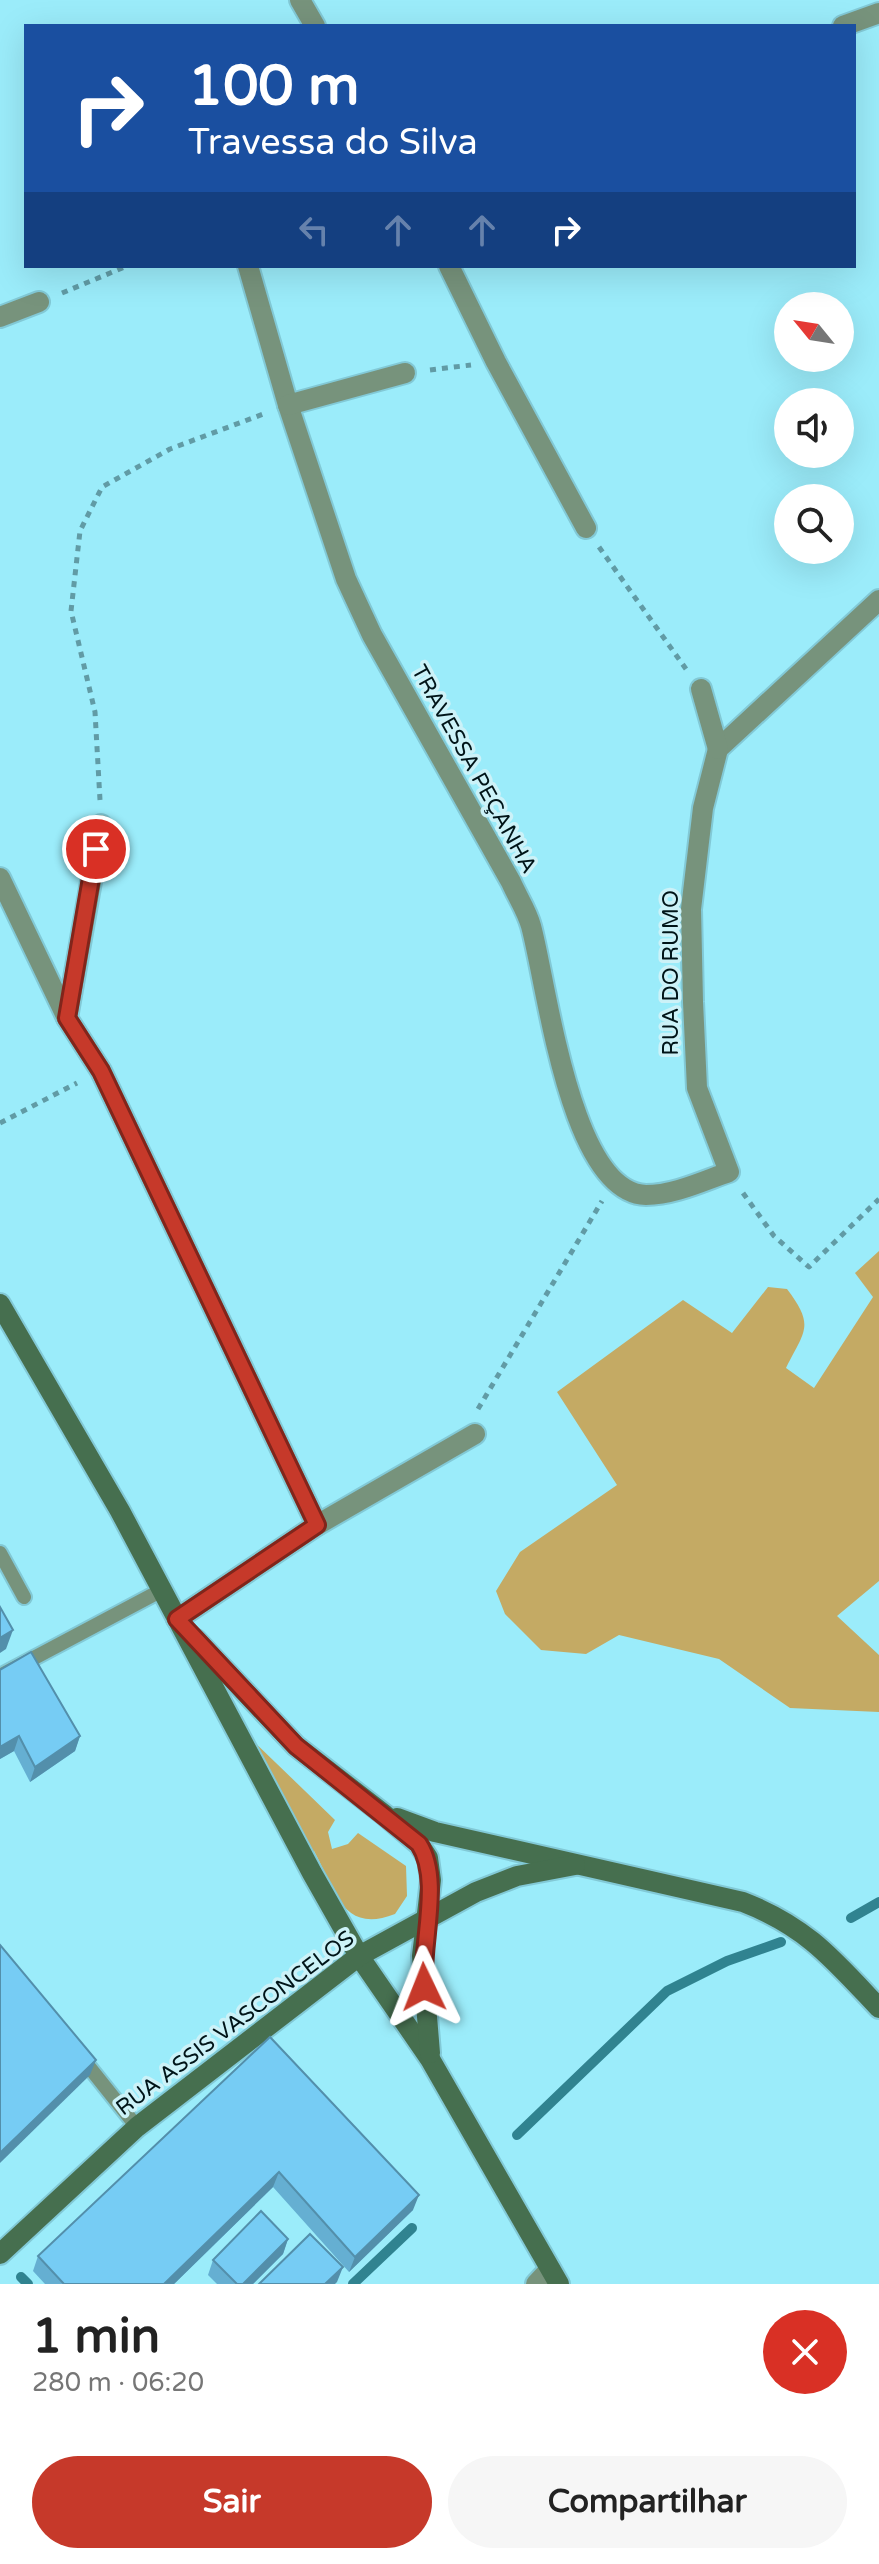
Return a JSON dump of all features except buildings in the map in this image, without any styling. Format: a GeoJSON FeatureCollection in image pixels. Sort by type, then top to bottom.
{"type":"FeatureCollection","features":[{"type":"Feature","properties":{"kind":"main road"},"geometry":{"type":"LineString","coordinates":[[0,1304],[162,1590],[359,1956],[430,2059],[549,2279]]}},
{"type":"Feature","properties":{"kind":"main road"},"geometry":{"type":"LineString","coordinates":[[177,1619],[296,1746],[385,1815],[419,1844],[428,1858],[431,1880],[422,1956],[430,2059]]}},
{"type":"Feature","properties":{"kind":"main road"},"geometry":{"type":"LineString","coordinates":[[385,1815],[435,1832],[743,1902],[775,1915],[817,1942],[879,2008]]}},
{"type":"Feature","properties":{"kind":"main road","name":"RUA ASSIS VASCONCELOS"},"geometry":{"type":"LineString","coordinates":[[0,2254],[137,2127],[359,1956],[476,1892],[517,1876],[575,1865]]}},
{"type":"Feature","properties":{"kind":"street"},"geometry":{"type":"LineString","coordinates":[[300,0],[314,24]]}},
{"type":"Feature","properties":{"kind":"street"},"geometry":{"type":"LineString","coordinates":[[849,24],[879,13]]}},
{"type":"Feature","properties":{"kind":"street","name":"TRAVESSA PEÇANHA"},"geometry":{"type":"LineString","coordinates":[[249,268],[288,405],[346,579],[372,635],[530,923],[570,1095],[600,1167],[614,1181]]}},
{"type":"Feature","properties":{"kind":"street"},"geometry":{"type":"LineString","coordinates":[[450,268],[496,362],[586,528]]}},
{"type":"Feature","properties":{"kind":"street"},"geometry":{"type":"LineString","coordinates":[[0,317],[39,302]]}},
{"type":"Feature","properties":{"kind":"street"},"geometry":{"type":"LineString","coordinates":[[288,405],[405,373]]}},
{"type":"Feature","properties":{"kind":"street"},"geometry":{"type":"LineString","coordinates":[[701,689],[718,749],[879,600]]}},
{"type":"Feature","properties":{"kind":"street","name":"RUA DO RUMO"},"geometry":{"type":"LineString","coordinates":[[718,749],[703,808],[691,909],[693,1002],[697,1088],[729,1172]]}},
{"type":"Feature","properties":{"kind":"street"},"geometry":{"type":"LineString","coordinates":[[67,1018],[101,825]]}},
{"type":"Feature","properties":{"kind":"street"},"geometry":{"type":"LineString","coordinates":[[0,878],[67,1018],[101,1071],[317,1525]]}},
{"type":"Feature","properties":{"kind":"street"},"geometry":{"type":"LineString","coordinates":[[614,1181],[644,1195],[681,1189],[729,1172]]}},
{"type":"Feature","properties":{"kind":"street"},"geometry":{"type":"LineString","coordinates":[[177,1619],[317,1525],[475,1434]]}},
{"type":"Feature","properties":{"kind":"lane"},"geometry":{"type":"LineString","coordinates":[[0,1553],[24,1597]]}},
{"type":"Feature","properties":{"kind":"lane"},"geometry":{"type":"LineString","coordinates":[[0,1676],[162,1590]]}},
{"type":"Feature","properties":{"kind":"lane"},"geometry":{"type":"LineString","coordinates":[[69,2043],[137,2127]]}},
{"type":"Feature","properties":{"kind":"path"},"geometry":{"type":"LineString","coordinates":[[39,302],[122,268]]}},
{"type":"Feature","properties":{"kind":"path"},"geometry":{"type":"LineString","coordinates":[[405,373],[496,362]]}},
{"type":"Feature","properties":{"kind":"path"},"geometry":{"type":"LineString","coordinates":[[101,825],[95,712],[71,611],[80,531],[102,487],[170,449],[288,405]]}},
{"type":"Feature","properties":{"kind":"path"},"geometry":{"type":"LineString","coordinates":[[586,528],[701,689]]}},
{"type":"Feature","properties":{"kind":"path"},"geometry":{"type":"LineString","coordinates":[[0,1123],[101,1071]]}},
{"type":"Feature","properties":{"kind":"path"},"geometry":{"type":"LineString","coordinates":[[729,1172],[774,1236],[809,1267],[879,1199]]}},
{"type":"Feature","properties":{"kind":"path"},"geometry":{"type":"LineString","coordinates":[[475,1434],[478,1410],[614,1181]]}},
{"type":"Feature","properties":{"kind":"shaded area"},"geometry":{"type":"Polygon","coordinates":[[[879,1251],[879,1581],[837,1616],[879,1655],[879,1712],[790,1708],[719,1659],[619,1635],[586,1654],[541,1650],[505,1614],[496,1591],[520,1552],[617,1485],[557,1392],[683,1300],[732,1333],[768,1287],[787,1289],[796,1301],[804,1328],[786,1368],[814,1388],[873,1297],[855,1273],[879,1251]]]}},
{"type":"Feature","properties":{"kind":"shaded area"},"geometry":{"type":"Polygon","coordinates":[[[243,1731],[335,1820],[328,1832],[332,1849],[348,1844],[358,1833],[406,1866],[407,1896],[395,1914],[377,1919],[363,1918],[342,1905],[314,1851],[308,1853],[243,1731]]]}},
{"type":"Feature","properties":{"kind":"waterway"},"geometry":{"type":"LineString","coordinates":[[851,1918],[879,1902]]}},
{"type":"Feature","properties":{"kind":"waterway"},"geometry":{"type":"LineString","coordinates":[[517,2135],[667,1991],[727,1961],[781,1942]]}},
{"type":"Feature","properties":{"kind":"waterway"},"geometry":{"type":"LineString","coordinates":[[353,2284],[412,2228]]}},
{"type":"Feature","properties":{"kind":"waterway"},"geometry":{"type":"LineString","coordinates":[[21,2277],[28,2284]]}},
{"type":"Feature","properties":{"kind":"route"},"geometry":{"type":"LineString","coordinates":[[96,849],[67,1018],[101,1071],[317,1525],[177,1619],[256,1707],[296,1746],[419,1844],[428,1858],[431,1880],[422,1956],[424,1987]]}}]}
